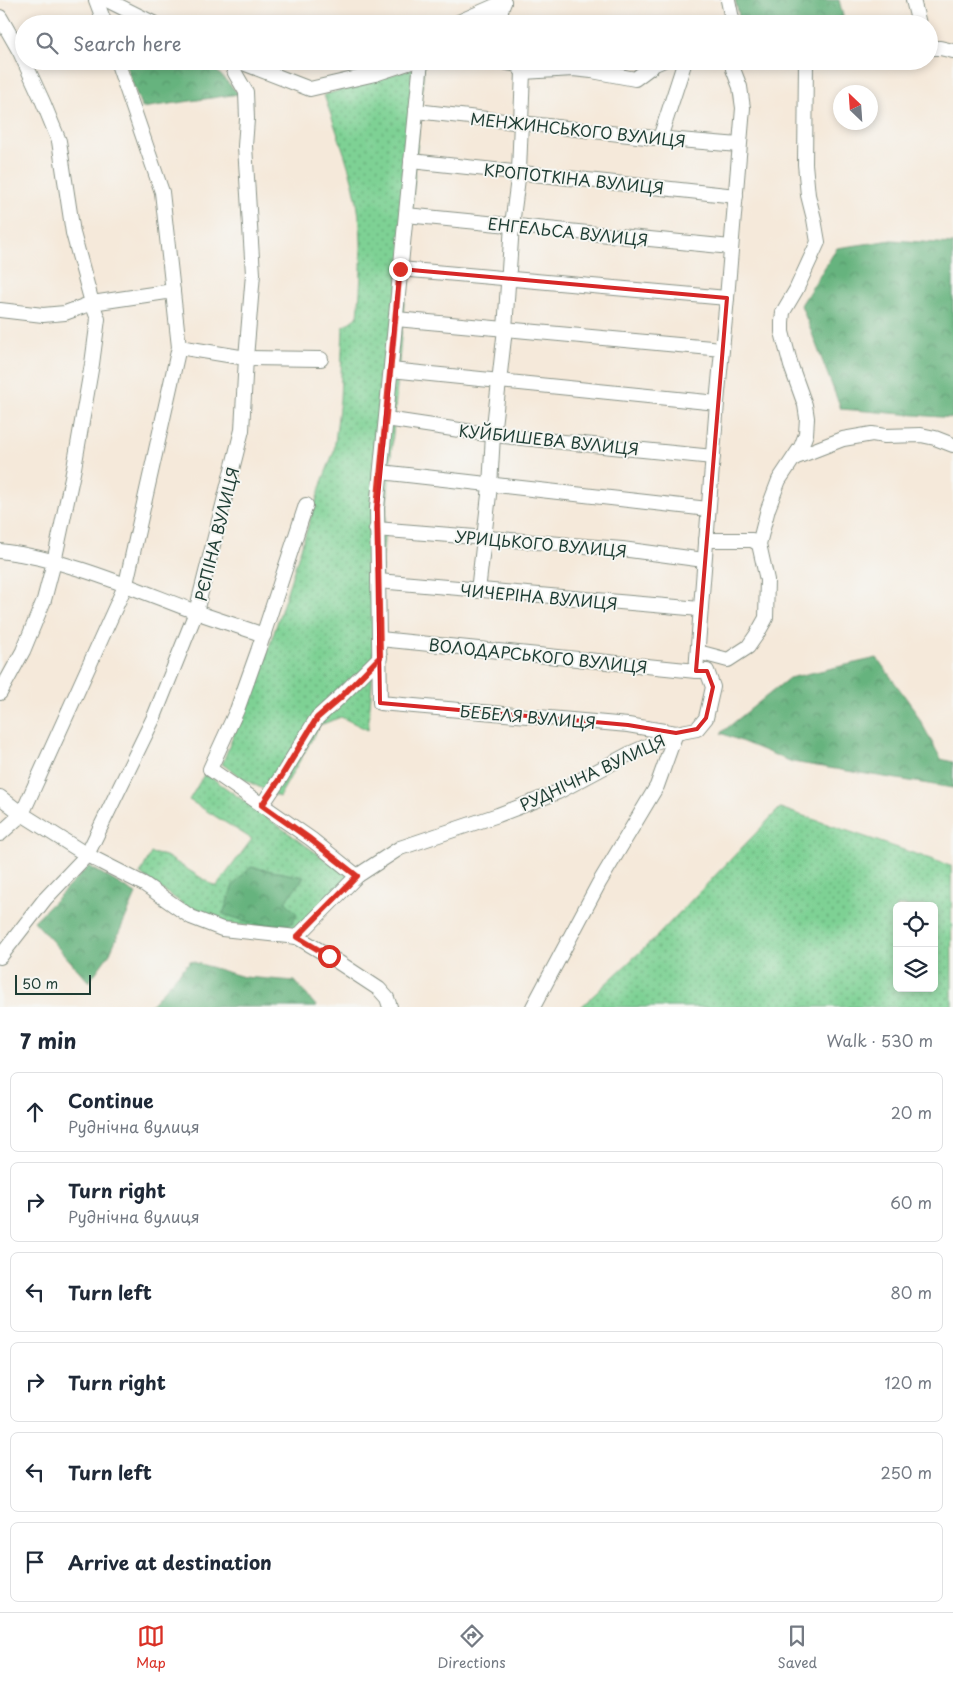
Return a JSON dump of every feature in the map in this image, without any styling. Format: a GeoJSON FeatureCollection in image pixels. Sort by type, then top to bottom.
{"type":"FeatureCollection","features":[{"type":"Feature","properties":{"kind":"street"},"geometry":{"type":"LineString","coordinates":[[96,0],[101,15]]}},
{"type":"Feature","properties":{"kind":"street"},"geometry":{"type":"LineString","coordinates":[[107,0],[137,15]]}},
{"type":"Feature","properties":{"kind":"street"},"geometry":{"type":"LineString","coordinates":[[913,0],[917,15]]}},
{"type":"Feature","properties":{"kind":"street"},"geometry":{"type":"LineString","coordinates":[[474,15],[505,1]]}},
{"type":"Feature","properties":{"kind":"street"},"geometry":{"type":"LineString","coordinates":[[485,15],[505,1]]}},
{"type":"Feature","properties":{"kind":"street"},"geometry":{"type":"LineString","coordinates":[[500,15],[505,1]]}},
{"type":"Feature","properties":{"kind":"street"},"geometry":{"type":"LineString","coordinates":[[0,17],[15,43]]}},
{"type":"Feature","properties":{"kind":"street"},"geometry":{"type":"LineString","coordinates":[[938,48],[953,51]]}},
{"type":"Feature","properties":{"kind":"street"},"geometry":{"type":"LineString","coordinates":[[0,693],[23,651],[44,600],[54,562],[74,468],[98,319],[73,233],[58,142],[28,70]]}},
{"type":"Feature","properties":{"kind":"street"},"geometry":{"type":"LineString","coordinates":[[0,834],[22,814],[126,584],[179,347],[162,192],[120,70]]}},
{"type":"Feature","properties":{"kind":"street","name":"РЄПІНА ВУЛИЦЯ"},"geometry":{"type":"LineString","coordinates":[[0,957],[45,899],[87,855],[154,717],[196,612],[242,430],[253,274],[245,146],[246,92],[234,70]]}},
{"type":"Feature","properties":{"kind":"street"},"geometry":{"type":"LineString","coordinates":[[261,70],[310,89],[387,70]]}},
{"type":"Feature","properties":{"kind":"street"},"geometry":{"type":"LineString","coordinates":[[262,805],[317,718],[340,698],[380,657],[376,529],[420,70]]}},
{"type":"Feature","properties":{"kind":"street"},"geometry":{"type":"LineString","coordinates":[[478,591],[490,486],[498,382],[505,330],[512,225],[519,172],[523,72],[532,70],[592,71],[635,79],[647,70]]}},
{"type":"Feature","properties":{"kind":"street"},"geometry":{"type":"LineString","coordinates":[[660,138],[682,70]]}},
{"type":"Feature","properties":{"kind":"street"},"geometry":{"type":"LineString","coordinates":[[676,734],[697,729],[706,718],[713,687],[707,671],[696,671],[712,457],[743,108],[740,87],[733,70]]}},
{"type":"Feature","properties":{"kind":"street"},"geometry":{"type":"LineString","coordinates":[[698,652],[728,660],[748,647],[766,618],[768,595],[765,568],[759,544],[768,509],[779,480],[801,447],[806,434],[807,418],[782,332],[783,312],[796,290],[818,242],[808,196],[805,164],[806,70]]}},
{"type":"Feature","properties":{"kind":"street","name":"МЕНЖИНСЬКОГО ВУЛИЦЯ"},"geometry":{"type":"LineString","coordinates":[[416,111],[739,145]]}},
{"type":"Feature","properties":{"kind":"street","name":"КРОПОТКІНА ВУЛИЦЯ"},"geometry":{"type":"LineString","coordinates":[[411,161],[736,196]]}},
{"type":"Feature","properties":{"kind":"street","name":"ЕНГЕЛЬСА ВУЛИЦЯ"},"geometry":{"type":"LineString","coordinates":[[406,215],[731,247]]}},
{"type":"Feature","properties":{"kind":"street"},"geometry":{"type":"LineString","coordinates":[[400,269],[727,298]]}},
{"type":"Feature","properties":{"kind":"street"},"geometry":{"type":"LineString","coordinates":[[0,310],[43,315],[65,313],[92,303],[173,292]]}},
{"type":"Feature","properties":{"kind":"street"},"geometry":{"type":"LineString","coordinates":[[396,319],[722,349]]}},
{"type":"Feature","properties":{"kind":"street"},"geometry":{"type":"LineString","coordinates":[[179,347],[246,358],[321,359]]}},
{"type":"Feature","properties":{"kind":"street"},"geometry":{"type":"LineString","coordinates":[[391,370],[717,403]]}},
{"type":"Feature","properties":{"kind":"street","name":"КУЙБИШЕВА ВУЛИЦЯ"},"geometry":{"type":"LineString","coordinates":[[386,419],[493,435],[712,457]]}},
{"type":"Feature","properties":{"kind":"street"},"geometry":{"type":"LineString","coordinates":[[794,458],[843,439],[872,434],[885,436],[921,435],[953,445]]}},
{"type":"Feature","properties":{"kind":"street"},"geometry":{"type":"LineString","coordinates":[[381,472],[490,486],[708,509]]}},
{"type":"Feature","properties":{"kind":"street"},"geometry":{"type":"LineString","coordinates":[[306,505],[264,635],[237,710],[210,768],[310,839],[357,876]]}},
{"type":"Feature","properties":{"kind":"street","name":"УРИЦЬКОГО ВУЛИЦЯ"},"geometry":{"type":"LineString","coordinates":[[376,529],[622,549],[704,560]]}},
{"type":"Feature","properties":{"kind":"street"},"geometry":{"type":"LineString","coordinates":[[706,540],[752,540],[759,544]]}},
{"type":"Feature","properties":{"kind":"street"},"geometry":{"type":"LineString","coordinates":[[0,551],[54,562],[126,584],[196,612],[264,635]]}},
{"type":"Feature","properties":{"kind":"street","name":"ЧИЧЕРІНА ВУЛИЦЯ"},"geometry":{"type":"LineString","coordinates":[[378,581],[700,609]]}},
{"type":"Feature","properties":{"kind":"street","name":"ВОЛОДАРСЬКОГО ВУЛИЦЯ"},"geometry":{"type":"LineString","coordinates":[[380,639],[696,671]]}},
{"type":"Feature","properties":{"kind":"street","name":"БЕБЕЛЯ ВУЛИЦЯ"},"geometry":{"type":"LineString","coordinates":[[380,657],[380,703],[628,724],[676,734]]}},
{"type":"Feature","properties":{"kind":"street","name":"РУДНІЧНА ВУЛИЦЯ"},"geometry":{"type":"LineString","coordinates":[[297,937],[357,876],[400,848],[498,815],[558,792],[629,754],[676,734]]}},
{"type":"Feature","properties":{"kind":"street","name":"РУДНІЧНА ВУЛИЦЯ"},"geometry":{"type":"LineString","coordinates":[[533,1007],[599,883],[657,786],[676,734]]}},
{"type":"Feature","properties":{"kind":"street"},"geometry":{"type":"LineString","coordinates":[[0,797],[22,814],[87,855],[144,884],[191,917],[222,929],[297,937],[379,989],[388,998],[390,1007]]}},
{"type":"Feature","properties":{"kind":"highlighted area"},"geometry":{"type":"Polygon","coordinates":[[[400,269],[727,298],[696,671],[707,671],[713,687],[706,718],[697,729],[676,733],[628,725],[380,703],[377,508],[400,269]]]}},
{"type":"Feature","properties":{"kind":"green space"},"geometry":{"type":"Polygon","coordinates":[[[735,0],[839,0],[843,15],[739,15],[735,0]]]}},
{"type":"Feature","properties":{"kind":"green space"},"geometry":{"type":"Polygon","coordinates":[[[127,70],[216,70],[239,94],[142,108],[127,70]]]}},
{"type":"Feature","properties":{"kind":"green space"},"geometry":{"type":"Polygon","coordinates":[[[407,70],[424,70],[368,730],[341,717],[320,725],[279,797],[245,780],[222,764],[272,639],[322,482],[334,451],[340,399],[343,327],[358,316],[361,253],[357,200],[324,95],[407,70]]]}},
{"type":"Feature","properties":{"kind":"green space"},"geometry":{"type":"Polygon","coordinates":[[[892,240],[953,244],[953,418],[841,409],[801,305],[837,248],[892,240]]]}},
{"type":"Feature","properties":{"kind":"green space"},"geometry":{"type":"Polygon","coordinates":[[[877,658],[914,709],[941,759],[953,762],[953,788],[792,762],[721,733],[789,678],[877,658]]]}},
{"type":"Feature","properties":{"kind":"green space"},"geometry":{"type":"Polygon","coordinates":[[[205,773],[350,877],[296,932],[224,923],[193,911],[140,874],[151,853],[166,856],[216,887],[252,839],[189,800],[205,773]]]}},
{"type":"Feature","properties":{"kind":"green space"},"geometry":{"type":"Polygon","coordinates":[[[780,808],[951,866],[952,1007],[581,1007],[657,936],[780,808]]]}},
{"type":"Feature","properties":{"kind":"green space"},"geometry":{"type":"Polygon","coordinates":[[[89,866],[136,894],[110,953],[89,982],[34,921],[89,866]]]}},
{"type":"Feature","properties":{"kind":"green space"},"geometry":{"type":"Polygon","coordinates":[[[251,867],[304,877],[285,901],[297,914],[291,924],[258,925],[223,914],[233,885],[251,867]]]}},
{"type":"Feature","properties":{"kind":"green space"},"geometry":{"type":"Polygon","coordinates":[[[190,961],[244,977],[295,981],[317,1007],[149,1007],[190,961]]]}},
{"type":"Feature","properties":{"kind":"route"},"geometry":{"type":"LineString","coordinates":[[329,956],[297,937],[357,876],[310,839],[262,805],[317,718],[340,698],[359,676],[380,657],[377,508],[400,269]]}}]}
